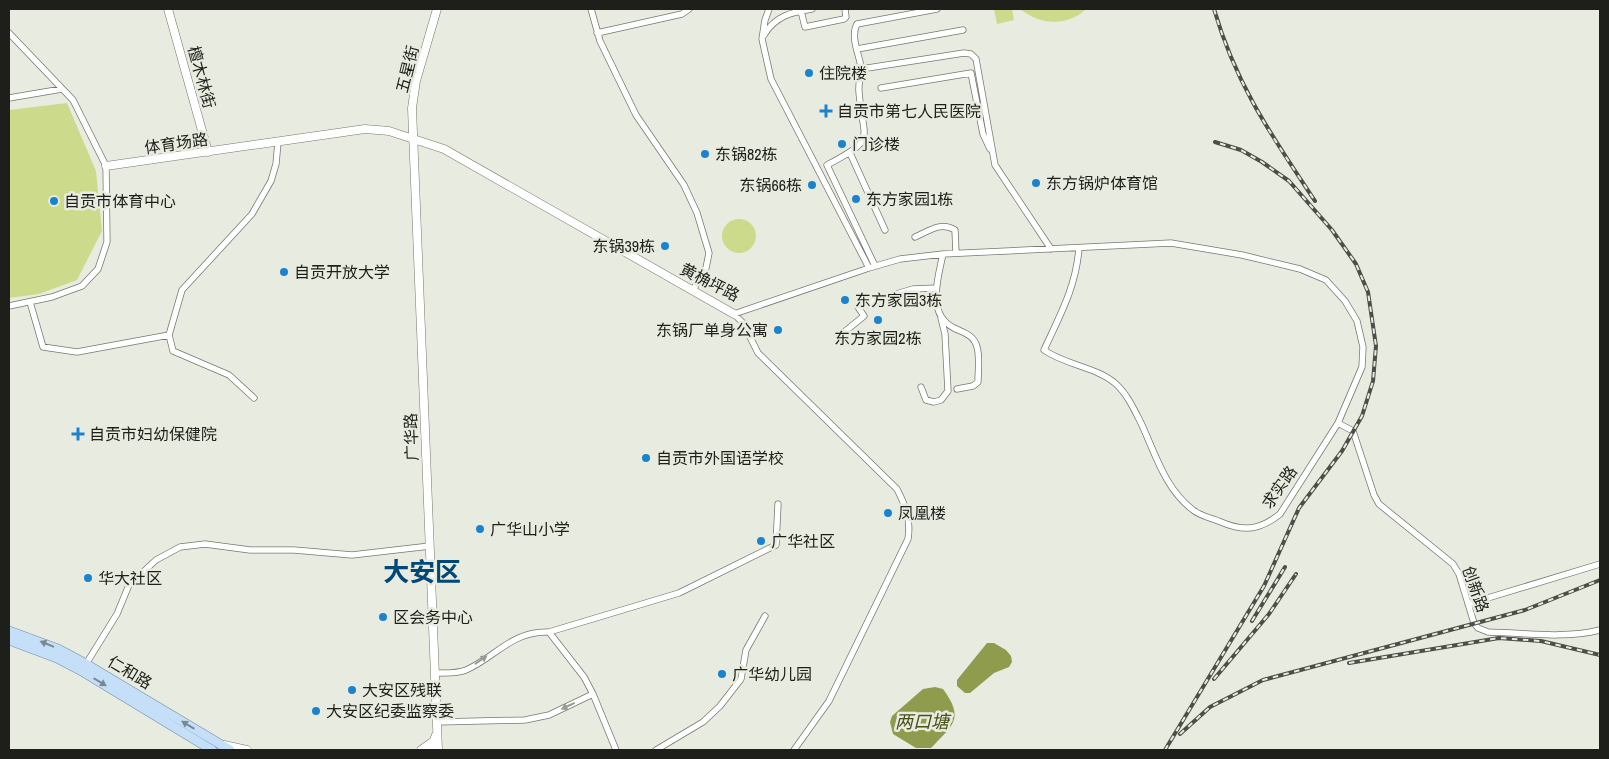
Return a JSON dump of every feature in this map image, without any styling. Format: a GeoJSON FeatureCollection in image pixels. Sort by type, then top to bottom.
{"type":"FeatureCollection","features":[{"type":"Feature","properties":{"kind":"main road","name":"檀木林街"},"geometry":{"type":"LineString","coordinates":[[168,9],[208,152]]}},
{"type":"Feature","properties":{"kind":"main road","name":"五星街"},"geometry":{"type":"LineString","coordinates":[[413,137],[412,108],[416,81],[437,9]]}},
{"type":"Feature","properties":{"kind":"main road","name":"体育场路"},"geometry":{"type":"LineString","coordinates":[[106,166],[365,129],[389,131],[413,137]]}},
{"type":"Feature","properties":{"kind":"main road","name":"黄桷坪路"},"geometry":{"type":"LineString","coordinates":[[413,137],[444,148],[734,314]]}},
{"type":"Feature","properties":{"kind":"main road","name":"广华路"},"geometry":{"type":"LineString","coordinates":[[413,137],[438,750]]}},
{"type":"Feature","properties":{"kind":"main road","name":"仁和路"},"geometry":{"type":"LineString","coordinates":[[9,631],[58,649],[86,664],[230,750]]}},
{"type":"Feature","properties":{"kind":"main road","name":"仁和路"},"geometry":{"type":"LineString","coordinates":[[9,640],[57,658],[80,670],[212,750]]}},
{"type":"Feature","properties":{"kind":"main road"},"geometry":{"type":"LineString","coordinates":[[421,750],[431,747],[436,735]]}},
{"type":"Feature","properties":{"kind":"main road"},"geometry":{"type":"LineString","coordinates":[[221,744],[247,750]]}},
{"type":"Feature","properties":{"kind":"street"},"geometry":{"type":"LineString","coordinates":[[591,9],[597,33],[636,115],[684,186],[697,212],[709,253],[706,268],[693,290]]}},
{"type":"Feature","properties":{"kind":"street"},"geometry":{"type":"LineString","coordinates":[[597,33],[682,14],[689,9]]}},
{"type":"Feature","properties":{"kind":"street"},"geometry":{"type":"LineString","coordinates":[[769,9],[762,38],[766,63],[780,99],[872,267]]}},
{"type":"Feature","properties":{"kind":"street"},"geometry":{"type":"LineString","coordinates":[[762,38],[770,25],[781,16],[812,9]]}},
{"type":"Feature","properties":{"kind":"street"},"geometry":{"type":"LineString","coordinates":[[802,11],[805,27],[844,19],[846,17],[845,9]]}},
{"type":"Feature","properties":{"kind":"street"},"geometry":{"type":"LineString","coordinates":[[872,267],[827,165],[861,145],[866,127],[859,94],[861,69],[854,30],[857,24],[938,9]]}},
{"type":"Feature","properties":{"kind":"street"},"geometry":{"type":"LineString","coordinates":[[857,49],[963,30]]}},
{"type":"Feature","properties":{"kind":"street"},"geometry":{"type":"LineString","coordinates":[[9,33],[73,100],[106,166],[108,242],[98,269],[82,286],[30,302],[9,306]]}},
{"type":"Feature","properties":{"kind":"street"},"geometry":{"type":"LineString","coordinates":[[861,69],[971,54],[976,59],[995,165],[1051,249]]}},
{"type":"Feature","properties":{"kind":"street"},"geometry":{"type":"LineString","coordinates":[[881,88],[971,73],[983,134],[993,155]]}},
{"type":"Feature","properties":{"kind":"street"},"geometry":{"type":"LineString","coordinates":[[9,98],[62,89]]}},
{"type":"Feature","properties":{"kind":"street"},"geometry":{"type":"LineString","coordinates":[[254,398],[229,375],[173,351],[169,335],[182,290],[237,231],[261,200],[276,164],[278,142]]}},
{"type":"Feature","properties":{"kind":"street"},"geometry":{"type":"LineString","coordinates":[[850,152],[885,230]]}},
{"type":"Feature","properties":{"kind":"street"},"geometry":{"type":"LineString","coordinates":[[915,237],[937,226],[948,226],[955,230],[956,253]]}},
{"type":"Feature","properties":{"kind":"street","name":"求实路"},"geometry":{"type":"LineString","coordinates":[[1171,243],[1242,255],[1300,269],[1326,280],[1344,301],[1357,321],[1363,347],[1362,367],[1338,423],[1280,514],[1268,524],[1253,530],[1236,529],[1194,511],[1168,483],[1134,409],[1116,384],[1054,357],[1044,350],[1071,291],[1077,272],[1079,248],[1171,243]]}},
{"type":"Feature","properties":{"kind":"street","name":"黄桷坪路"},"geometry":{"type":"LineString","coordinates":[[734,314],[900,259],[956,253],[1079,248]]}},
{"type":"Feature","properties":{"kind":"street"},"geometry":{"type":"LineString","coordinates":[[921,387],[926,400],[934,402],[940,400],[948,391],[945,334],[936,301],[936,288],[942,254]]}},
{"type":"Feature","properties":{"kind":"street"},"geometry":{"type":"LineString","coordinates":[[843,333],[864,316],[858,307],[859,305],[913,288],[936,288]]}},
{"type":"Feature","properties":{"kind":"street"},"geometry":{"type":"LineString","coordinates":[[30,302],[42,347],[77,352],[169,335]]}},
{"type":"Feature","properties":{"kind":"street"},"geometry":{"type":"LineString","coordinates":[[734,314],[743,323],[758,352],[897,489],[907,508],[910,523],[908,539],[829,701],[794,750]]}},
{"type":"Feature","properties":{"kind":"street"},"geometry":{"type":"LineString","coordinates":[[940,316],[953,328],[972,337],[977,347],[978,382],[973,386],[956,389]]}},
{"type":"Feature","properties":{"kind":"street","name":"创新路"},"geometry":{"type":"LineString","coordinates":[[1338,423],[1353,431],[1374,495],[1379,504],[1453,564],[1459,574],[1474,623],[1478,628],[1488,632],[1580,635],[1600,630]]}},
{"type":"Feature","properties":{"kind":"street"},"geometry":{"type":"LineString","coordinates":[[435,673],[456,673],[466,670],[494,651],[536,632],[549,632],[679,593],[776,546],[778,504]]}},
{"type":"Feature","properties":{"kind":"street"},"geometry":{"type":"LineString","coordinates":[[86,664],[117,614],[129,585],[156,560],[180,547],[205,544],[250,550],[294,550],[352,556],[430,546]]}},
{"type":"Feature","properties":{"kind":"street"},"geometry":{"type":"LineString","coordinates":[[1468,604],[1600,564]]}},
{"type":"Feature","properties":{"kind":"street"},"geometry":{"type":"LineString","coordinates":[[656,750],[703,722],[720,706],[741,679],[746,650],[765,616]]}},
{"type":"Feature","properties":{"kind":"street"},"geometry":{"type":"LineString","coordinates":[[549,632],[584,677],[616,750]]}},
{"type":"Feature","properties":{"kind":"street"},"geometry":{"type":"LineString","coordinates":[[437,722],[525,720],[549,715],[593,694]]}},
{"type":"Feature","properties":{"kind":"shaded area"},"geometry":{"type":"Polygon","coordinates":[[[994,9],[1012,9],[1014,20],[997,24],[994,9]]]}},
{"type":"Feature","properties":{"kind":"shaded area"},"geometry":{"type":"Polygon","coordinates":[[[1020,9],[1086,9],[1070,19],[1053,22],[1036,18],[1020,9]]]}},
{"type":"Feature","properties":{"kind":"shaded area","name":"自贡市体育中心"},"geometry":{"type":"Polygon","coordinates":[[[67,103],[96,171],[102,231],[77,280],[39,294],[9,298],[9,110],[67,103]]]}},
{"type":"Feature","properties":{"kind":"shaded area"},"geometry":{"type":"Polygon","coordinates":[[[739,219],[746,220],[751,224],[755,229],[755,243],[751,248],[746,252],[739,253],[732,252],[727,248],[723,243],[722,236],[723,229],[727,224],[732,220],[739,219]]]}},
{"type":"Feature","properties":{"kind":"water"},"geometry":{"type":"Polygon","coordinates":[[[987,643],[994,643],[1006,650],[1011,656],[1012,662],[1009,667],[994,673],[970,693],[965,693],[957,686],[957,680],[987,643]]]}},
{"type":"Feature","properties":{"kind":"water","name":"两口塘"},"geometry":{"type":"Polygon","coordinates":[[[935,687],[943,689],[950,699],[954,708],[954,721],[931,748],[916,748],[893,734],[890,722],[892,716],[923,689],[935,687]]]}},
{"type":"Feature","properties":{"kind":"railway"},"geometry":{"type":"LineString","coordinates":[[1214,9],[1233,62],[1244,86],[1270,132],[1315,201]]}},
{"type":"Feature","properties":{"kind":"railway"},"geometry":{"type":"LineString","coordinates":[[1165,750],[1264,586],[1299,508],[1342,451],[1362,416],[1373,381],[1376,346],[1368,292],[1356,264],[1332,230],[1289,181],[1241,150],[1215,142]]}},
{"type":"Feature","properties":{"kind":"railway"},"geometry":{"type":"LineString","coordinates":[[1252,621],[1285,567]]}},
{"type":"Feature","properties":{"kind":"railway"},"geometry":{"type":"LineString","coordinates":[[1214,679],[1269,614],[1296,574]]}},
{"type":"Feature","properties":{"kind":"railway"},"geometry":{"type":"LineString","coordinates":[[1180,734],[1210,707],[1263,680],[1525,610],[1600,580]]}},
{"type":"Feature","properties":{"kind":"railway"},"geometry":{"type":"LineString","coordinates":[[1349,663],[1499,638],[1541,641],[1600,655]]}},
{"type":"Feature","properties":{"kind":"place","name":"住院楼"},"geometry":{"type":"Point","coordinates":[809,73]}},
{"type":"Feature","properties":{"kind":"place","name":"自贡市第七人民医院"},"geometry":{"type":"Point","coordinates":[826,111]}},
{"type":"Feature","properties":{"kind":"place","name":"门诊楼"},"geometry":{"type":"Point","coordinates":[842,144]}},
{"type":"Feature","properties":{"kind":"place","name":"东锅82栋"},"geometry":{"type":"Point","coordinates":[705,154]}},
{"type":"Feature","properties":{"kind":"place","name":"东方锅炉体育馆"},"geometry":{"type":"Point","coordinates":[1036,183]}},
{"type":"Feature","properties":{"kind":"place","name":"东锅66栋"},"geometry":{"type":"Point","coordinates":[812,185]}},
{"type":"Feature","properties":{"kind":"place","name":"东方家园1栋"},"geometry":{"type":"Point","coordinates":[856,199]}},
{"type":"Feature","properties":{"kind":"place","name":"自贡市体育中心"},"geometry":{"type":"Point","coordinates":[54,201]}},
{"type":"Feature","properties":{"kind":"place","name":"东锅39栋"},"geometry":{"type":"Point","coordinates":[665,246]}},
{"type":"Feature","properties":{"kind":"place","name":"自贡开放大学"},"geometry":{"type":"Point","coordinates":[284,272]}},
{"type":"Feature","properties":{"kind":"place","name":"东方家园3栋"},"geometry":{"type":"Point","coordinates":[845,300]}},
{"type":"Feature","properties":{"kind":"place","name":"东方家园2栋"},"geometry":{"type":"Point","coordinates":[878,320]}},
{"type":"Feature","properties":{"kind":"place","name":"东锅厂单身公寓"},"geometry":{"type":"Point","coordinates":[778,330]}},
{"type":"Feature","properties":{"kind":"place","name":"自贡市妇幼保健院"},"geometry":{"type":"Point","coordinates":[78,434]}},
{"type":"Feature","properties":{"kind":"place","name":"自贡市外国语学校"},"geometry":{"type":"Point","coordinates":[646,458]}},
{"type":"Feature","properties":{"kind":"place","name":"凤凰楼"},"geometry":{"type":"Point","coordinates":[888,513]}},
{"type":"Feature","properties":{"kind":"place","name":"广华山小学"},"geometry":{"type":"Point","coordinates":[480,529]}},
{"type":"Feature","properties":{"kind":"place","name":"广华社区"},"geometry":{"type":"Point","coordinates":[761,541]}},
{"type":"Feature","properties":{"kind":"place","name":"华大社区"},"geometry":{"type":"Point","coordinates":[88,578]}},
{"type":"Feature","properties":{"kind":"place","name":"区会务中心"},"geometry":{"type":"Point","coordinates":[383,617]}},
{"type":"Feature","properties":{"kind":"place","name":"广华幼儿园"},"geometry":{"type":"Point","coordinates":[722,674]}},
{"type":"Feature","properties":{"kind":"place","name":"大安区残联"},"geometry":{"type":"Point","coordinates":[352,690]}},
{"type":"Feature","properties":{"kind":"place","name":"大安区纪委监察委"},"geometry":{"type":"Point","coordinates":[316,711]}},
{"type":"Feature","properties":{"kind":"district","name":"大安区"},"geometry":{"type":"Point","coordinates":[422,572]}}]}
